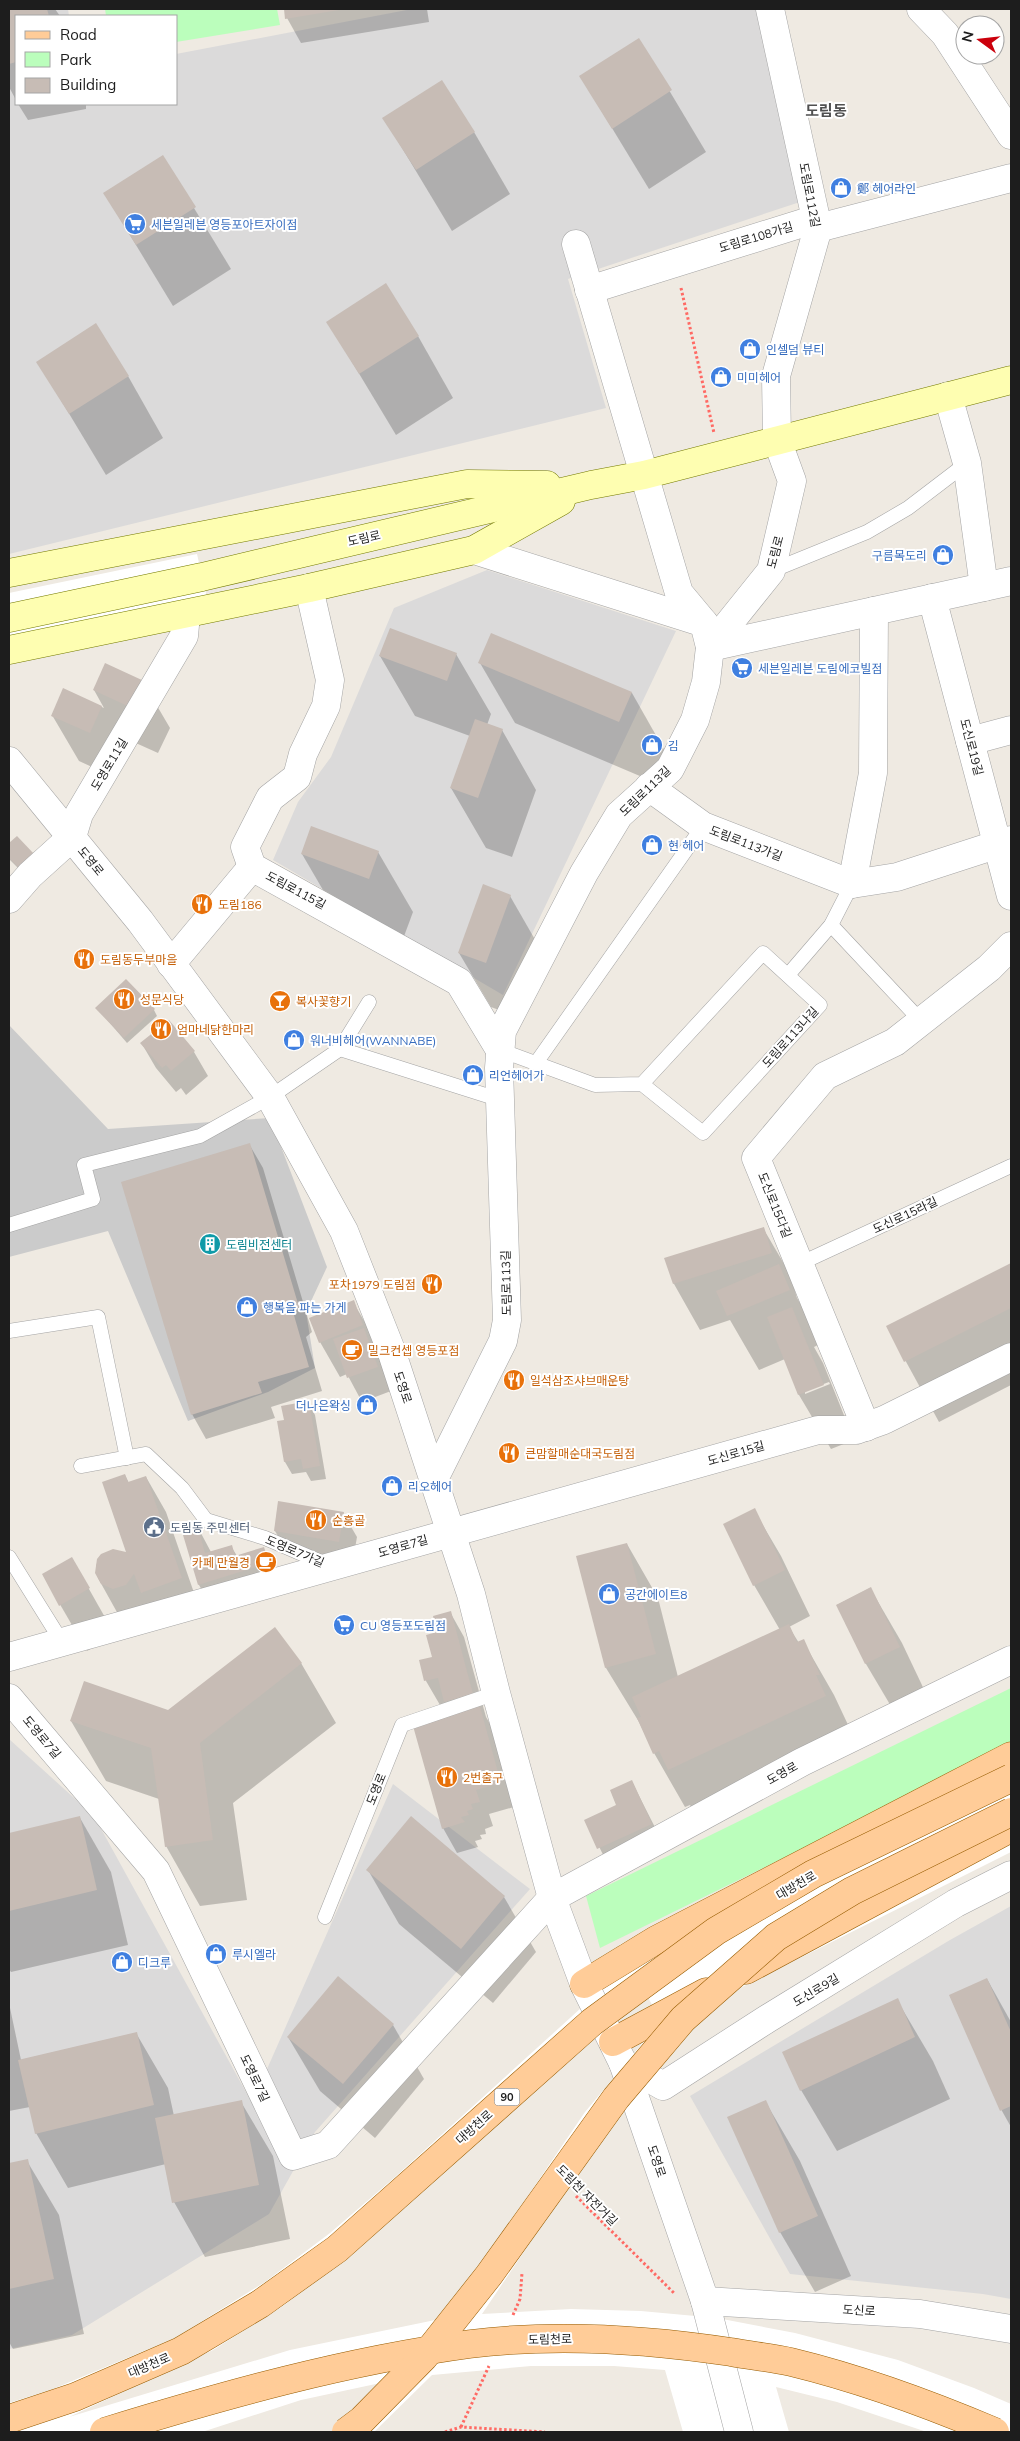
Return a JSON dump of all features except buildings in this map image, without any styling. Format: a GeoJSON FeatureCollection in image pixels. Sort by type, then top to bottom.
{"type":"FeatureCollection","features":[{"type":"Feature","properties":{"kind":"main road","name":"도림로"},"geometry":{"type":"LineString","coordinates":[[9,618],[202,577],[590,485],[644,475],[1011,380]]}},
{"type":"Feature","properties":{"kind":"main road"},"geometry":{"type":"LineString","coordinates":[[9,573],[467,484],[590,485]]}},
{"type":"Feature","properties":{"kind":"main road"},"geometry":{"type":"LineString","coordinates":[[10,649],[309,588],[474,550],[590,485]]}},
{"type":"Feature","properties":{"kind":"main road"},"geometry":{"type":"LineString","coordinates":[[584,1984],[656,1940],[1011,1756]]}},
{"type":"Feature","properties":{"kind":"main road","name":"대방천로"},"geometry":{"type":"LineString","coordinates":[[9,2419],[75,2397],[181,2351],[260,2304],[337,2250],[592,2022],[716,1931],[814,1874],[1011,1778]]}},
{"type":"Feature","properties":{"kind":"main road"},"geometry":{"type":"LineString","coordinates":[[346,2432],[362,2420],[424,2357],[489,2275],[616,2098],[683,2019],[776,1937],[852,1891],[1011,1812]]}},
{"type":"Feature","properties":{"kind":"main road"},"geometry":{"type":"LineString","coordinates":[[618,2053],[1011,1828]]}},
{"type":"Feature","properties":{"kind":"main road","name":"도림천로"},"geometry":{"type":"LineString","coordinates":[[104,2432],[322,2370],[471,2344],[576,2338],[626,2340],[695,2347],[790,2362],[905,2396],[995,2432]]}},
{"type":"Feature","properties":{"kind":"street","name":"도림로112길"},"geometry":{"type":"LineString","coordinates":[[770,9],[818,228],[776,376],[777,440]]}},
{"type":"Feature","properties":{"kind":"street"},"geometry":{"type":"LineString","coordinates":[[921,9],[945,34],[1011,135]]}},
{"type":"Feature","properties":{"kind":"street","name":"도림로108가길"},"geometry":{"type":"LineString","coordinates":[[589,290],[803,223],[818,228],[1011,178]]}},
{"type":"Feature","properties":{"kind":"street"},"geometry":{"type":"LineString","coordinates":[[576,244],[679,592],[707,635]]}},
{"type":"Feature","properties":{"kind":"street"},"geometry":{"type":"LineString","coordinates":[[948,396],[967,463],[984,587]]}},
{"type":"Feature","properties":{"kind":"street","name":"도림로"},"geometry":{"type":"LineString","coordinates":[[707,635],[771,571],[792,481],[777,440]]}},
{"type":"Feature","properties":{"kind":"street"},"geometry":{"type":"LineString","coordinates":[[474,550],[707,635],[874,611],[1011,581]]}},
{"type":"Feature","properties":{"kind":"street","name":"도림로115길"},"geometry":{"type":"LineString","coordinates":[[309,588],[330,680],[326,706],[303,754],[297,777],[270,798],[245,847],[252,867],[459,982],[500,1050]]}},
{"type":"Feature","properties":{"kind":"street","name":"도신로19길"},"geometry":{"type":"LineString","coordinates":[[932,598],[970,741],[1004,842],[1011,896]]}},
{"type":"Feature","properties":{"kind":"street"},"geometry":{"type":"LineString","coordinates":[[874,611],[873,773],[852,884],[897,877],[1004,842]]}},
{"type":"Feature","properties":{"kind":"street","name":"도영로11길"},"geometry":{"type":"LineString","coordinates":[[72,837],[79,814],[184,636],[186,614]]}},
{"type":"Feature","properties":{"kind":"street","name":"도림로113길"},"geometry":{"type":"LineString","coordinates":[[434,1479],[503,1341],[507,1320],[500,1050],[502,1031],[584,873],[619,815],[670,770],[695,720],[706,682],[707,635]]}},
{"type":"Feature","properties":{"kind":"street"},"geometry":{"type":"LineString","coordinates":[[970,741],[1011,730]]}},
{"type":"Feature","properties":{"kind":"street","name":"도영로"},"geometry":{"type":"LineString","coordinates":[[9,761],[72,837],[171,964],[270,1097],[344,1231],[391,1350],[471,1594],[552,1898],[584,1984],[618,2053],[705,2301],[739,2432]]}},
{"type":"Feature","properties":{"kind":"street","name":"도림로113가길"},"geometry":{"type":"LineString","coordinates":[[649,787],[703,826],[852,884]]}},
{"type":"Feature","properties":{"kind":"street"},"geometry":{"type":"LineString","coordinates":[[9,899],[30,875],[72,837]]}},
{"type":"Feature","properties":{"kind":"street"},"geometry":{"type":"LineString","coordinates":[[171,964],[252,867]]}},
{"type":"Feature","properties":{"kind":"street","name":"도신로15다길"},"geometry":{"type":"LineString","coordinates":[[866,1427],[756,1158],[825,1076],[895,1042],[989,968],[1011,946]]}},
{"type":"Feature","properties":{"kind":"street","name":"도신로15길"},"geometry":{"type":"LineString","coordinates":[[451,1533],[818,1430],[856,1430],[866,1427],[884,1420],[1011,1357]]}},
{"type":"Feature","properties":{"kind":"street","name":"도영로7길"},"geometry":{"type":"LineString","coordinates":[[9,1657],[451,1533]]}},
{"type":"Feature","properties":{"kind":"street","name":"도영로"},"geometry":{"type":"LineString","coordinates":[[552,1898],[802,1762],[1011,1660]]}},
{"type":"Feature","properties":{"kind":"street","name":"도영로7길"},"geometry":{"type":"LineString","coordinates":[[9,1698],[156,1871],[292,2156],[328,2145],[552,1898]]}},
{"type":"Feature","properties":{"kind":"street","name":"도신로9길"},"geometry":{"type":"LineString","coordinates":[[618,2053],[663,2086],[767,2019],[956,1904],[1011,1875]]}},
{"type":"Feature","properties":{"kind":"street","name":"도신로"},"geometry":{"type":"LineString","coordinates":[[705,2301],[920,2314],[1011,2329]]}},
{"type":"Feature","properties":{"kind":"lane"},"geometry":{"type":"LineString","coordinates":[[771,571],[867,532],[908,508],[967,463]]}},
{"type":"Feature","properties":{"kind":"lane"},"geometry":{"type":"LineString","coordinates":[[536,1063],[703,826]]}},
{"type":"Feature","properties":{"kind":"lane"},"geometry":{"type":"LineString","coordinates":[[788,975],[831,925],[852,884]]}},
{"type":"Feature","properties":{"kind":"lane"},"geometry":{"type":"LineString","coordinates":[[831,925],[921,1022]]}},
{"type":"Feature","properties":{"kind":"lane","name":"도림로113나길"},"geometry":{"type":"LineString","coordinates":[[763,953],[820,1005],[703,1133],[642,1084],[763,953]]}},
{"type":"Feature","properties":{"kind":"lane"},"geometry":{"type":"LineString","coordinates":[[9,1225],[93,1199],[84,1165],[200,1136],[270,1097],[340,1049],[369,1002]]}},
{"type":"Feature","properties":{"kind":"lane"},"geometry":{"type":"LineString","coordinates":[[340,1049],[501,1100]]}},
{"type":"Feature","properties":{"kind":"lane"},"geometry":{"type":"LineString","coordinates":[[500,1050],[595,1085],[642,1084]]}},
{"type":"Feature","properties":{"kind":"lane","name":"도신로15라길"},"geometry":{"type":"LineString","coordinates":[[799,1264],[1011,1166]]}},
{"type":"Feature","properties":{"kind":"lane"},"geometry":{"type":"LineString","coordinates":[[9,1331],[98,1317],[126,1458]]}},
{"type":"Feature","properties":{"kind":"lane","name":"도영로7가길"},"geometry":{"type":"LineString","coordinates":[[82,1466],[146,1454],[182,1488],[206,1520],[265,1538],[331,1566]]}},
{"type":"Feature","properties":{"kind":"lane"},"geometry":{"type":"LineString","coordinates":[[9,1557],[62,1642]]}},
{"type":"Feature","properties":{"kind":"lane","name":"도영로"},"geometry":{"type":"LineString","coordinates":[[325,1917],[402,1725],[496,1693]]}},
{"type":"Feature","properties":{"kind":"path"},"geometry":{"type":"LineString","coordinates":[[675,263],[719,455]]}},
{"type":"Feature","properties":{"kind":"path","name":"도림천 자전거길"},"geometry":{"type":"LineString","coordinates":[[571,2192],[678,2296]]}},
{"type":"Feature","properties":{"kind":"path"},"geometry":{"type":"LineString","coordinates":[[512,2316],[520,2299],[523,2265]]}},
{"type":"Feature","properties":{"kind":"path"},"geometry":{"type":"LineString","coordinates":[[461,2427],[493,2359]]}},
{"type":"Feature","properties":{"kind":"path"},"geometry":{"type":"LineString","coordinates":[[445,2432],[461,2427],[545,2432]]}},
{"type":"Feature","properties":{"kind":"shaded area"},"geometry":{"type":"Polygon","coordinates":[[[9,9],[68,9],[69,15],[15,15],[15,105],[178,105],[178,54],[412,9],[760,9],[800,202],[568,279],[606,408],[9,554],[9,9]]]}},
{"type":"Feature","properties":{"kind":"shaded area"},"geometry":{"type":"Polygon","coordinates":[[[487,570],[676,631],[503,995],[273,860],[298,802],[331,757],[394,608],[487,570]]]}},
{"type":"Feature","properties":{"kind":"shaded area"},"geometry":{"type":"Polygon","coordinates":[[[9,1025],[108,1129],[270,1118],[327,1267],[306,1312],[315,1368],[268,1392],[188,1421],[108,1231],[9,1257],[9,1025]]]}},
{"type":"Feature","properties":{"kind":"shaded area"},"geometry":{"type":"Polygon","coordinates":[[[9,1739],[94,1816],[252,2103],[393,1784],[530,1889],[315,2132],[269,2214],[72,2335],[9,2349],[9,1739]]]}},
{"type":"Feature","properties":{"kind":"shaded area"},"geometry":{"type":"Polygon","coordinates":[[[1011,1906],[1011,2299],[983,2294],[790,2274],[690,2096],[950,1940],[1011,1906]]]}},
{"type":"Feature","properties":{"kind":"green space"},"geometry":{"type":"Polygon","coordinates":[[[105,9],[277,9],[280,25],[178,42],[178,15],[106,15],[105,9]]]}},
{"type":"Feature","properties":{"kind":"green space"},"geometry":{"type":"Polygon","coordinates":[[[1011,1688],[1011,1746],[600,1948],[586,1896],[1011,1688]]]}},
{"type":"Feature","properties":{"kind":"pier"},"geometry":{"type":"Polygon","coordinates":[[[197,554],[207,598],[9,639],[9,593],[197,554]]]}},
{"type":"Feature","properties":{"kind":"pier"},"geometry":{"type":"Polygon","coordinates":[[[1011,1750],[1011,1852],[730,1993],[671,2051],[610,2124],[482,2314],[571,2309],[641,2311],[717,2318],[795,2333],[898,2360],[1011,2404],[1011,2432],[927,2432],[837,2402],[776,2387],[789,2432],[683,2432],[665,2370],[614,2366],[531,2366],[432,2375],[374,2432],[332,2432],[356,2413],[385,2382],[301,2400],[202,2432],[9,2432],[9,2403],[53,2389],[175,2338],[265,2282],[330,2233],[394,2178],[603,1988],[631,1966],[619,1945],[1011,1750]],[[645,1992],[613,2015],[352,2255],[280,2308],[213,2350],[69,2417],[290,2350],[440,2319],[464,2290],[585,2112],[661,2021],[645,1992]]]}},
{"type":"Feature","properties":{"kind":"place","name":"鄭 헤어라인"},"geometry":{"type":"Point","coordinates":[841,188]}},
{"type":"Feature","properties":{"kind":"place","name":"세븐일레븐 영등포아트자이점"},"geometry":{"type":"Point","coordinates":[135,224]}},
{"type":"Feature","properties":{"kind":"place","name":"인셀덤 뷰티"},"geometry":{"type":"Point","coordinates":[750,349]}},
{"type":"Feature","properties":{"kind":"place","name":"미미헤어"},"geometry":{"type":"Point","coordinates":[721,377]}},
{"type":"Feature","properties":{"kind":"place","name":"구름목도리"},"geometry":{"type":"Point","coordinates":[943,555]}},
{"type":"Feature","properties":{"kind":"place","name":"세븐일레븐 도림에코빌점"},"geometry":{"type":"Point","coordinates":[742,668]}},
{"type":"Feature","properties":{"kind":"place","name":"김"},"geometry":{"type":"Point","coordinates":[652,745]}},
{"type":"Feature","properties":{"kind":"place","name":"현 헤어"},"geometry":{"type":"Point","coordinates":[652,845]}},
{"type":"Feature","properties":{"kind":"place","name":"도림186"},"geometry":{"type":"Point","coordinates":[202,904]}},
{"type":"Feature","properties":{"kind":"place","name":"도림동두부마을"},"geometry":{"type":"Point","coordinates":[84,959]}},
{"type":"Feature","properties":{"kind":"place","name":"성문식당"},"geometry":{"type":"Point","coordinates":[124,999]}},
{"type":"Feature","properties":{"kind":"place","name":"복사꽃향기"},"geometry":{"type":"Point","coordinates":[280,1001]}},
{"type":"Feature","properties":{"kind":"place","name":"엄마네닭한마리"},"geometry":{"type":"Point","coordinates":[161,1029]}},
{"type":"Feature","properties":{"kind":"place","name":"워너비헤어(WANNABE)"},"geometry":{"type":"Point","coordinates":[294,1040]}},
{"type":"Feature","properties":{"kind":"place","name":"리언헤어가"},"geometry":{"type":"Point","coordinates":[473,1075]}},
{"type":"Feature","properties":{"kind":"place","name":"도림비전센터"},"geometry":{"type":"Point","coordinates":[210,1244]}},
{"type":"Feature","properties":{"kind":"place","name":"포차1979 도림점"},"geometry":{"type":"Point","coordinates":[432,1284]}},
{"type":"Feature","properties":{"kind":"place","name":"행복을 파는 가게"},"geometry":{"type":"Point","coordinates":[247,1307]}},
{"type":"Feature","properties":{"kind":"place","name":"밀크컨셉 영등포점"},"geometry":{"type":"Point","coordinates":[352,1350]}},
{"type":"Feature","properties":{"kind":"place","name":"일석삼조샤브매운탕"},"geometry":{"type":"Point","coordinates":[514,1380]}},
{"type":"Feature","properties":{"kind":"place","name":"더나은왁싱"},"geometry":{"type":"Point","coordinates":[367,1405]}},
{"type":"Feature","properties":{"kind":"place","name":"큰맘할매순대국도림점"},"geometry":{"type":"Point","coordinates":[509,1453]}},
{"type":"Feature","properties":{"kind":"place","name":"리오헤어"},"geometry":{"type":"Point","coordinates":[392,1486]}},
{"type":"Feature","properties":{"kind":"place","name":"순흥골"},"geometry":{"type":"Point","coordinates":[316,1520]}},
{"type":"Feature","properties":{"kind":"place","name":"도림동 주민센터"},"geometry":{"type":"Point","coordinates":[154,1527]}},
{"type":"Feature","properties":{"kind":"place","name":"카페 만월경"},"geometry":{"type":"Point","coordinates":[266,1562]}},
{"type":"Feature","properties":{"kind":"place","name":"공간에이트8"},"geometry":{"type":"Point","coordinates":[609,1594]}},
{"type":"Feature","properties":{"kind":"place","name":"CU 영등포도림점"},"geometry":{"type":"Point","coordinates":[344,1625]}},
{"type":"Feature","properties":{"kind":"place","name":"2번출구"},"geometry":{"type":"Point","coordinates":[447,1777]}},
{"type":"Feature","properties":{"kind":"place","name":"루시엘라"},"geometry":{"type":"Point","coordinates":[216,1954]}},
{"type":"Feature","properties":{"kind":"place","name":"디크루"},"geometry":{"type":"Point","coordinates":[122,1962]}},
{"type":"Feature","properties":{"kind":"district","name":"도림동"},"geometry":{"type":"Point","coordinates":[826,110]}}]}
